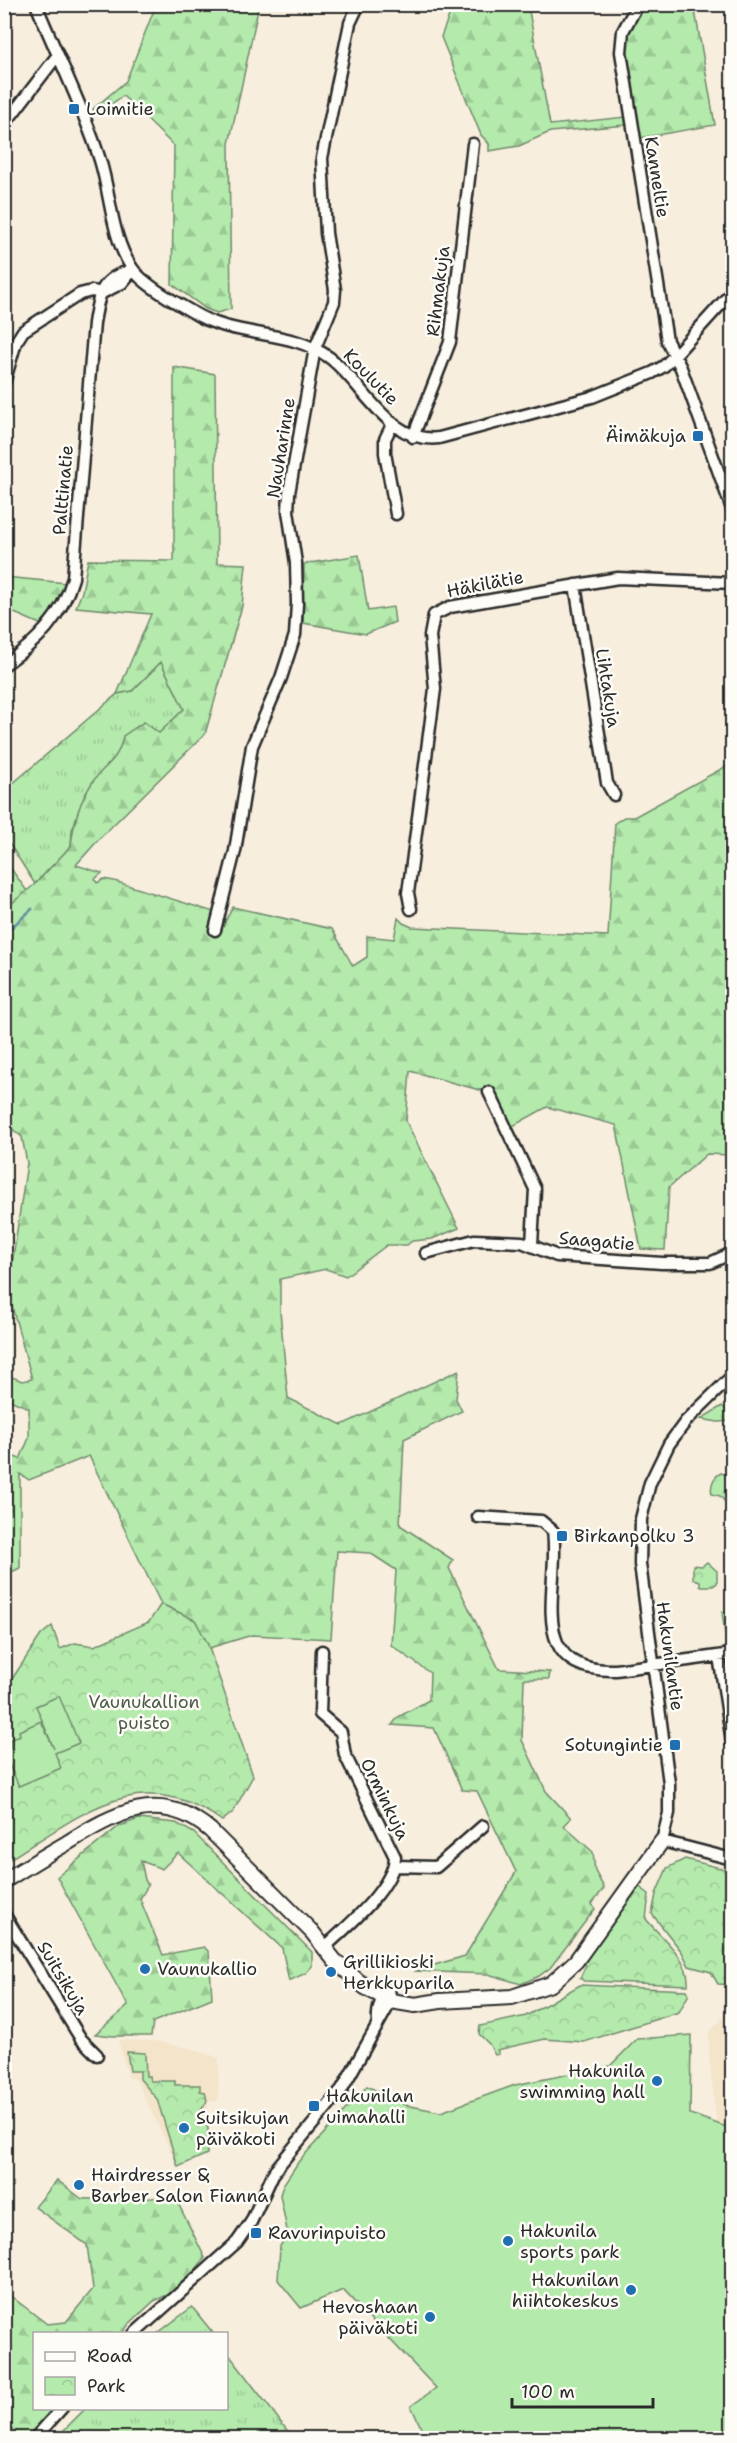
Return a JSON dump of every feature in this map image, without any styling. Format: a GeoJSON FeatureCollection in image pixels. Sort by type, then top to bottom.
{"type":"FeatureCollection","features":[{"type":"Feature","properties":{"kind":"main road","name":"Hakunilantie"},"geometry":{"type":"LineString","coordinates":[[4,1881],[110,1818],[142,1808],[167,1808],[188,1814],[210,1830],[326,1946],[338,1951],[388,1996],[415,2005],[440,2001],[512,1997],[550,1984],[576,1961],[662,1841]]}},
{"type":"Feature","properties":{"kind":"street","name":"Koulutie"},"geometry":{"type":"LineString","coordinates":[[36,4],[92,138],[122,252],[133,270],[193,313],[213,323],[294,340],[315,348],[339,365],[393,423],[413,436]]}},
{"type":"Feature","properties":{"kind":"street","name":"Nauharinne"},"geometry":{"type":"LineString","coordinates":[[215,930],[235,851],[252,746],[281,678],[295,635],[296,563],[288,511],[289,493],[315,348],[330,314],[335,290],[326,233],[322,158],[350,23],[359,4]]}},
{"type":"Feature","properties":{"kind":"street","name":"Kanneltie"},"geometry":{"type":"LineString","coordinates":[[638,4],[623,31],[621,51],[667,341],[674,356]]}},
{"type":"Feature","properties":{"kind":"street"},"geometry":{"type":"LineString","coordinates":[[4,125],[57,56]]}},
{"type":"Feature","properties":{"kind":"street","name":"Rihmakuja"},"geometry":{"type":"LineString","coordinates":[[413,436],[452,332],[473,144]]}},
{"type":"Feature","properties":{"kind":"street"},"geometry":{"type":"LineString","coordinates":[[4,383],[16,342],[23,331],[80,294],[92,291],[102,293],[122,282],[133,270]]}},
{"type":"Feature","properties":{"kind":"street"},"geometry":{"type":"LineString","coordinates":[[413,436],[422,439],[439,438],[570,404],[651,373],[664,366],[674,356],[732,292]]}},
{"type":"Feature","properties":{"kind":"street","name":"Palttinatie"},"geometry":{"type":"LineString","coordinates":[[4,665],[26,650],[44,633],[63,606],[73,578],[94,323],[102,293]]}},
{"type":"Feature","properties":{"kind":"street"},"geometry":{"type":"LineString","coordinates":[[674,356],[681,368],[732,509]]}},
{"type":"Feature","properties":{"kind":"street"},"geometry":{"type":"LineString","coordinates":[[393,423],[386,439],[386,453],[396,514]]}},
{"type":"Feature","properties":{"kind":"street","name":"Häkilätie"},"geometry":{"type":"LineString","coordinates":[[411,909],[408,893],[435,689],[430,636],[434,615],[450,607],[618,578],[732,584]]}},
{"type":"Feature","properties":{"kind":"street","name":"Lihtakuja"},"geometry":{"type":"LineString","coordinates":[[575,585],[607,783],[614,795]]}},
{"type":"Feature","properties":{"kind":"street"},"geometry":{"type":"LineString","coordinates":[[489,1092],[535,1189],[532,1245]]}},
{"type":"Feature","properties":{"kind":"street","name":"Saagatie"},"geometry":{"type":"LineString","coordinates":[[426,1253],[474,1240],[522,1242],[556,1256],[673,1263],[710,1263],[724,1259],[732,1253]]}},
{"type":"Feature","properties":{"kind":"street","name":"Hakunilantie"},"geometry":{"type":"LineString","coordinates":[[662,1841],[669,1813],[669,1783],[639,1564],[641,1519],[650,1483],[659,1462],[677,1432],[695,1411],[732,1376]]}},
{"type":"Feature","properties":{"kind":"street","name":"Hakunilantie"},"geometry":{"type":"LineString","coordinates":[[695,1411],[732,1382]]}},
{"type":"Feature","properties":{"kind":"street"},"geometry":{"type":"LineString","coordinates":[[478,1517],[541,1521],[553,1531],[555,1549],[552,1629],[564,1653],[575,1662],[598,1671],[732,1654]]}},
{"type":"Feature","properties":{"kind":"street","name":"Orminkuja"},"geometry":{"type":"LineString","coordinates":[[322,1651],[320,1714],[341,1732],[345,1755],[395,1857],[395,1866],[384,1886],[326,1946]]}},
{"type":"Feature","properties":{"kind":"street"},"geometry":{"type":"LineString","coordinates":[[718,1656],[732,1742]]}},
{"type":"Feature","properties":{"kind":"street"},"geometry":{"type":"LineString","coordinates":[[395,1866],[436,1867],[483,1826]]}},
{"type":"Feature","properties":{"kind":"street"},"geometry":{"type":"LineString","coordinates":[[662,1841],[732,1859]]}},
{"type":"Feature","properties":{"kind":"street","name":"Suitsikuja"},"geometry":{"type":"LineString","coordinates":[[4,1914],[81,2039],[97,2055]]}},
{"type":"Feature","properties":{"kind":"street"},"geometry":{"type":"LineString","coordinates":[[136,2332],[237,2242],[251,2222],[274,2170],[342,2089],[378,2024],[388,1996]]}},
{"type":"Feature","properties":{"kind":"street"},"geometry":{"type":"LineString","coordinates":[[35,2439],[61,2410]]}},
{"type":"Feature","properties":{"kind":"shaded area"},"geometry":{"type":"Polygon","coordinates":[[[732,2008],[732,2213],[726,2205],[709,2055],[709,2033],[732,2008]]]}},
{"type":"Feature","properties":{"kind":"shaded area","name":"Suitsikujan päiväkoti"},"geometry":{"type":"Polygon","coordinates":[[[118,2040],[154,2041],[192,2049],[219,2058],[218,2101],[208,2102],[207,2154],[178,2167],[136,2079],[129,2078],[118,2040]]]}},
{"type":"Feature","properties":{"kind":"green space"},"geometry":{"type":"Polygon","coordinates":[[[156,5],[259,5],[229,144],[231,309],[217,313],[206,309],[172,284],[174,146],[123,96],[95,115],[93,109],[126,81],[156,5]]]}},
{"type":"Feature","properties":{"kind":"green space"},"geometry":{"type":"Polygon","coordinates":[[[453,5],[535,5],[529,11],[550,125],[626,117],[626,125],[550,132],[519,146],[489,151],[489,144],[481,135],[441,37],[453,5]]]}},
{"type":"Feature","properties":{"kind":"green space"},"geometry":{"type":"Polygon","coordinates":[[[642,5],[694,5],[715,125],[640,138],[626,53],[628,32],[642,5]]]}},
{"type":"Feature","properties":{"kind":"green space"},"geometry":{"type":"Polygon","coordinates":[[[174,367],[215,374],[217,563],[246,564],[242,606],[205,734],[101,837],[76,865],[102,873],[95,879],[97,883],[104,879],[114,881],[214,912],[220,931],[233,907],[332,929],[353,966],[367,957],[367,936],[394,939],[398,918],[412,927],[608,936],[615,823],[624,817],[634,817],[732,763],[732,1155],[707,1154],[669,1187],[665,1250],[641,1249],[616,1125],[547,1107],[511,1127],[494,1094],[410,1071],[406,1121],[459,1228],[432,1239],[412,1241],[407,1245],[387,1245],[346,1276],[326,1269],[280,1279],[280,1311],[288,1398],[342,1425],[459,1370],[456,1399],[462,1411],[404,1439],[400,1525],[453,1560],[449,1568],[499,1669],[550,1672],[549,1679],[524,1679],[522,1740],[546,1791],[571,1818],[564,1826],[593,1852],[595,1871],[604,1888],[592,1904],[595,1909],[550,1968],[521,1984],[488,1974],[414,1971],[465,1956],[516,1872],[477,1791],[462,1790],[434,1728],[392,1725],[398,1717],[429,1700],[430,1673],[391,1645],[396,1570],[370,1553],[337,1551],[331,1639],[252,1635],[209,1648],[195,1620],[161,1604],[89,1456],[29,1480],[20,1474],[20,1568],[5,1575],[4,1453],[20,1459],[29,1438],[29,1408],[5,1398],[5,1374],[22,1381],[32,1379],[8,1292],[27,1163],[22,1137],[5,1123],[5,909],[35,884],[71,846],[75,822],[84,797],[97,776],[118,752],[123,736],[144,722],[159,733],[184,709],[161,662],[132,691],[117,694],[151,614],[76,607],[82,592],[88,560],[174,561],[174,367]]]}},
{"type":"Feature","properties":{"kind":"green space"},"geometry":{"type":"Polygon","coordinates":[[[359,555],[368,611],[393,607],[395,622],[366,634],[303,623],[304,564],[359,555]]]}},
{"type":"Feature","properties":{"kind":"green space"},"geometry":{"type":"Polygon","coordinates":[[[4,577],[66,583],[57,606],[40,624],[5,609],[4,577]]]}},
{"type":"Feature","properties":{"kind":"green space"},"geometry":{"type":"Polygon","coordinates":[[[161,662],[184,709],[159,734],[120,751],[92,783],[72,830],[71,846],[35,884],[5,837],[4,791],[117,694],[132,691],[161,662]]]}},
{"type":"Feature","properties":{"kind":"green space"},"geometry":{"type":"Polygon","coordinates":[[[4,859],[27,891],[5,909],[4,909],[4,859]]]}},
{"type":"Feature","properties":{"kind":"green space"},"geometry":{"type":"Polygon","coordinates":[[[722,1406],[732,1416],[732,1421],[718,1422],[701,1419],[722,1406]]]}},
{"type":"Feature","properties":{"kind":"green space"},"geometry":{"type":"Polygon","coordinates":[[[721,1473],[732,1477],[732,1495],[725,1502],[711,1491],[714,1479],[721,1473]]]}},
{"type":"Feature","properties":{"kind":"green space"},"geometry":{"type":"Polygon","coordinates":[[[707,1562],[717,1571],[717,1583],[713,1586],[700,1586],[700,1581],[693,1579],[693,1565],[702,1566],[707,1562]]]}},
{"type":"Feature","properties":{"kind":"green space"},"geometry":{"type":"Polygon","coordinates":[[[732,1601],[732,1633],[725,1634],[722,1612],[728,1611],[727,1605],[732,1601]]]}},
{"type":"Feature","properties":{"kind":"green space","name":"Vaunukallion puisto"},"geometry":{"type":"Polygon","coordinates":[[[161,1604],[195,1620],[207,1642],[253,1776],[233,1812],[222,1821],[192,1803],[163,1795],[136,1796],[109,1802],[84,1814],[5,1862],[4,1691],[41,1635],[52,1626],[60,1649],[75,1643],[94,1646],[149,1622],[161,1604]]]}},
{"type":"Feature","properties":{"kind":"green space"},"geometry":{"type":"Polygon","coordinates":[[[59,1696],[79,1743],[55,1753],[61,1768],[19,1786],[5,1756],[5,1751],[10,1748],[10,1740],[20,1735],[19,1731],[41,1721],[54,1749],[36,1706],[59,1696]]]}},
{"type":"Feature","properties":{"kind":"green space"},"geometry":{"type":"Polygon","coordinates":[[[139,1819],[176,1823],[194,1833],[312,1952],[312,1966],[306,1973],[289,1981],[282,1948],[178,1853],[162,1869],[141,1861],[148,1885],[140,1899],[163,1955],[204,1947],[209,1952],[212,1998],[153,2022],[151,2036],[95,2034],[128,2006],[57,1877],[119,1826],[139,1819]]]}},
{"type":"Feature","properties":{"kind":"green space"},"geometry":{"type":"Polygon","coordinates":[[[685,1859],[732,1871],[732,1985],[718,1984],[711,1972],[689,1966],[682,1952],[652,1914],[656,1894],[667,1868],[685,1859]]]}},
{"type":"Feature","properties":{"kind":"green space"},"geometry":{"type":"Polygon","coordinates":[[[638,1886],[649,1894],[646,1919],[680,1957],[688,1985],[584,1981],[580,1978],[586,1965],[583,1963],[638,1886]]]}},
{"type":"Feature","properties":{"kind":"green space"},"geometry":{"type":"Polygon","coordinates":[[[580,1985],[687,1990],[689,1994],[679,2012],[584,2042],[545,2039],[497,2050],[499,2054],[495,2055],[489,2044],[479,2034],[480,2026],[526,2016],[580,1985]]]}},
{"type":"Feature","properties":{"kind":"green space","name":"Hakunila sports park"},"geometry":{"type":"Polygon","coordinates":[[[691,2035],[690,2114],[732,2129],[732,2438],[426,2438],[411,2406],[436,2388],[343,2290],[301,2308],[278,2280],[280,2246],[288,2235],[280,2195],[283,2185],[299,2161],[367,2086],[405,2105],[441,2112],[515,2085],[610,2066],[637,2039],[691,2035]]]}},
{"type":"Feature","properties":{"kind":"green space"},"geometry":{"type":"Polygon","coordinates":[[[127,2052],[145,2053],[146,2076],[149,2076],[150,2081],[175,2081],[175,2085],[200,2085],[200,2091],[205,2092],[207,2101],[200,2112],[208,2128],[207,2154],[178,2167],[157,2099],[140,2079],[140,2071],[130,2071],[127,2052]]]}},
{"type":"Feature","properties":{"kind":"green space"},"geometry":{"type":"Polygon","coordinates":[[[57,2180],[82,2199],[152,2198],[174,2195],[205,2258],[179,2290],[154,2301],[124,2332],[33,2332],[33,2410],[55,2410],[28,2438],[5,2438],[4,2291],[47,2324],[66,2322],[93,2289],[87,2245],[35,2207],[57,2180]]]}},
{"type":"Feature","properties":{"kind":"green space"},"geometry":{"type":"Polygon","coordinates":[[[192,2307],[212,2332],[159,2332],[192,2307]]]}},
{"type":"Feature","properties":{"kind":"green space"},"geometry":{"type":"Polygon","coordinates":[[[228,2353],[293,2438],[56,2438],[84,2410],[228,2410],[228,2353]]]}},
{"type":"Feature","properties":{"kind":"waterway"},"geometry":{"type":"LineString","coordinates":[[4,934],[32,909]]}},
{"type":"Feature","properties":{"kind":"place","name":"Loimitie"},"geometry":{"type":"Point","coordinates":[74,109]}},
{"type":"Feature","properties":{"kind":"place","name":"Äimäkuja"},"geometry":{"type":"Point","coordinates":[698,436]}},
{"type":"Feature","properties":{"kind":"place","name":"Birkanpolku 3"},"geometry":{"type":"Point","coordinates":[562,1536]}},
{"type":"Feature","properties":{"kind":"place","name":"Sotungintie"},"geometry":{"type":"Point","coordinates":[675,1745]}},
{"type":"Feature","properties":{"kind":"place","name":"Vaunukallio"},"geometry":{"type":"Point","coordinates":[145,1969]}},
{"type":"Feature","properties":{"kind":"place","name":"Grillikioski Herkkuparila"},"geometry":{"type":"Point","coordinates":[331,1972]}},
{"type":"Feature","properties":{"kind":"place","name":"Hakunila swimming hall"},"geometry":{"type":"Point","coordinates":[657,2081]}},
{"type":"Feature","properties":{"kind":"place","name":"Hakunilan uimahalli"},"geometry":{"type":"Point","coordinates":[314,2106]}},
{"type":"Feature","properties":{"kind":"place","name":"Suitsikujan päiväkoti"},"geometry":{"type":"Point","coordinates":[184,2128]}},
{"type":"Feature","properties":{"kind":"place","name":"Hairdresser & Barber Salon Fianna"},"geometry":{"type":"Point","coordinates":[79,2185]}},
{"type":"Feature","properties":{"kind":"place","name":"Ravurinpuisto"},"geometry":{"type":"Point","coordinates":[256,2233]}},
{"type":"Feature","properties":{"kind":"place","name":"Hakunila sports park"},"geometry":{"type":"Point","coordinates":[508,2241]}},
{"type":"Feature","properties":{"kind":"place","name":"Hakunilan hiihtokeskus"},"geometry":{"type":"Point","coordinates":[631,2290]}},
{"type":"Feature","properties":{"kind":"place","name":"Hevoshaan päiväkoti"},"geometry":{"type":"Point","coordinates":[430,2317]}}]}
